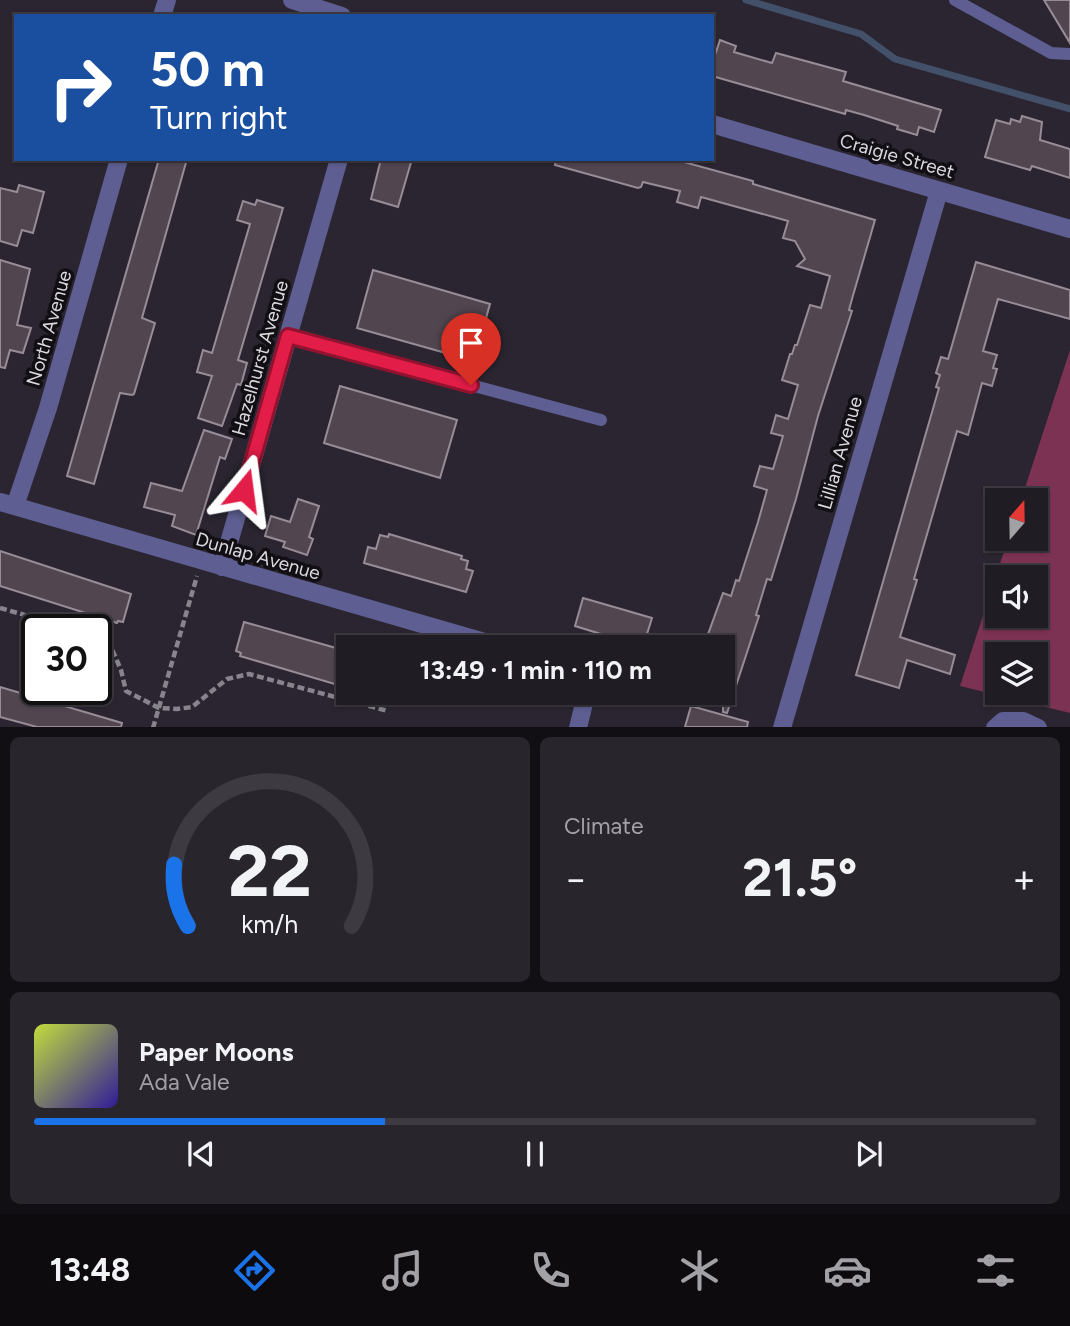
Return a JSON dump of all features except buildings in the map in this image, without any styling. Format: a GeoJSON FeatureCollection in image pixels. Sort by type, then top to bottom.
{"type":"FeatureCollection","features":[{"type":"Feature","properties":{"kind":"street"},"geometry":{"type":"LineString","coordinates":[[292,0],[336,14]]}},
{"type":"Feature","properties":{"kind":"street","name":"Craigie Street"},"geometry":{"type":"LineString","coordinates":[[714,125],[1070,229]]}},
{"type":"Feature","properties":{"kind":"street","name":"North Avenue"},"geometry":{"type":"LineString","coordinates":[[7,504],[48,408],[118,161]]}},
{"type":"Feature","properties":{"kind":"street","name":"Hazelhurst Avenue"},"geometry":{"type":"LineString","coordinates":[[222,568],[338,161]]}},
{"type":"Feature","properties":{"kind":"street","name":"Lillian Avenue"},"geometry":{"type":"LineString","coordinates":[[782,727],[939,191]]}},
{"type":"Feature","properties":{"kind":"street","name":"Dunlap Avenue"},"geometry":{"type":"LineString","coordinates":[[7,504],[459,635]]}},
{"type":"Feature","properties":{"kind":"street"},"geometry":{"type":"LineString","coordinates":[[578,727],[584,705]]}},
{"type":"Feature","properties":{"kind":"street"},"geometry":{"type":"LineString","coordinates":[[995,727],[1003,721],[1023,721],[1038,727]]}},
{"type":"Feature","properties":{"kind":"lane"},"geometry":{"type":"LineString","coordinates":[[955,0],[1051,53],[1070,54]]}},
{"type":"Feature","properties":{"kind":"lane"},"geometry":{"type":"LineString","coordinates":[[288,336],[601,421]]}},
{"type":"Feature","properties":{"kind":"path"},"geometry":{"type":"LineString","coordinates":[[153,727],[201,561]]}},
{"type":"Feature","properties":{"kind":"path"},"geometry":{"type":"LineString","coordinates":[[0,608],[21,614]]}},
{"type":"Feature","properties":{"kind":"path"},"geometry":{"type":"LineString","coordinates":[[112,649],[126,691],[159,708],[192,707],[227,678],[249,674],[388,711]]}},
{"type":"Feature","properties":{"kind":"shaded area"},"geometry":{"type":"Polygon","coordinates":[[[1070,350],[1070,713],[1037,705],[1048,705],[1048,642],[985,642],[985,692],[960,686],[985,609],[985,628],[1048,628],[1048,565],[1000,565],[1004,551],[1048,551],[1048,488],[1025,488],[1070,350]]]}},
{"type":"Feature","properties":{"kind":"waterway"},"geometry":{"type":"LineString","coordinates":[[746,0],[861,34],[895,59],[1070,109]]}},
{"type":"Feature","properties":{"kind":"route"},"geometry":{"type":"LineString","coordinates":[[244,490],[288,336],[471,385]]}}]}
